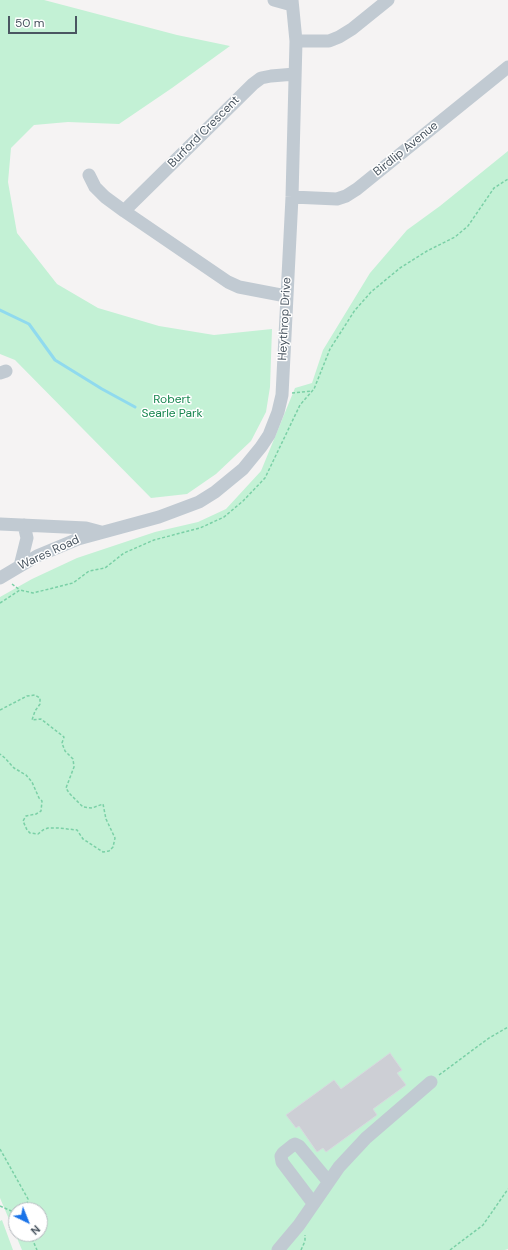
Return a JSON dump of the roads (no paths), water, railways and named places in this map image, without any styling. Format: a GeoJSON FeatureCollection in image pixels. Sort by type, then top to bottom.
{"type":"FeatureCollection","features":[{"type":"Feature","properties":{"kind":"street"},"geometry":{"type":"LineString","coordinates":[[274,0],[292,2]]}},
{"type":"Feature","properties":{"kind":"street"},"geometry":{"type":"LineString","coordinates":[[296,41],[329,41],[339,37],[388,0]]}},
{"type":"Feature","properties":{"kind":"street","name":"Heythrop Drive"},"geometry":{"type":"LineString","coordinates":[[101,532],[178,511],[199,502],[215,492],[243,469],[261,447],[278,412],[282,395],[292,196],[296,41],[292,2]]}},
{"type":"Feature","properties":{"kind":"street","name":"Birdlip Avenue"},"geometry":{"type":"LineString","coordinates":[[292,196],[337,199],[352,192],[508,67]]}},
{"type":"Feature","properties":{"kind":"street","name":"Burford Crescent"},"geometry":{"type":"LineString","coordinates":[[124,211],[253,84],[261,78],[295,74]]}},
{"type":"Feature","properties":{"kind":"street"},"geometry":{"type":"LineString","coordinates":[[90,175],[95,187],[124,211],[228,282],[239,287],[286,296]]}},
{"type":"Feature","properties":{"kind":"street"},"geometry":{"type":"LineString","coordinates":[[0,524],[86,528],[101,532]]}},
{"type":"Feature","properties":{"kind":"street"},"geometry":{"type":"LineString","coordinates":[[20,566],[27,538],[24,525]]}},
{"type":"Feature","properties":{"kind":"street","name":"Wares Road"},"geometry":{"type":"LineString","coordinates":[[0,578],[37,556],[101,532]]}},
{"type":"Feature","properties":{"kind":"street"},"geometry":{"type":"LineString","coordinates":[[278,1250],[299,1225],[339,1167],[366,1138],[431,1082]]}},
{"type":"Feature","properties":{"kind":"street"},"geometry":{"type":"LineString","coordinates":[[313,1203],[282,1162],[281,1156],[283,1153],[292,1145],[295,1144],[299,1146],[328,1181]]}},
{"type":"Feature","properties":{"kind":"waterway"},"geometry":{"type":"LineString","coordinates":[[0,310],[29,324],[55,360],[135,407]]}},
{"type":"Feature","properties":{"kind":"park label","name":"Robert Searle Park"},"geometry":{"type":"Point","coordinates":[172,407]}}]}
